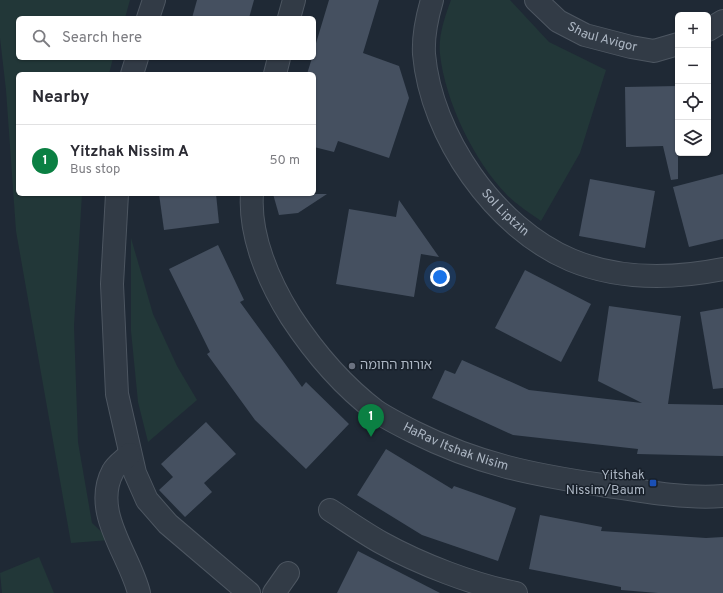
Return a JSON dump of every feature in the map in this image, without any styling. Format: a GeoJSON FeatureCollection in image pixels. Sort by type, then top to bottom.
{"type":"FeatureCollection","features":[{"type":"Feature","properties":{"kind":"street"},"geometry":{"type":"LineString","coordinates":[[149,16],[154,0]]}},
{"type":"Feature","properties":{"kind":"street"},"geometry":{"type":"LineString","coordinates":[[290,16],[294,0]]}},
{"type":"Feature","properties":{"kind":"street","name":"Sol Liptzin"},"geometry":{"type":"LineString","coordinates":[[432,0],[427,18],[424,53],[434,98],[442,124],[460,158],[500,210],[525,233],[550,250],[571,260],[596,269],[657,276],[691,275],[723,269]]}},
{"type":"Feature","properties":{"kind":"street","name":"Shaul Avigor"},"geometry":{"type":"LineString","coordinates":[[536,0],[558,21],[585,35],[631,47],[654,51],[675,45]]}},
{"type":"Feature","properties":{"kind":"street"},"geometry":{"type":"LineString","coordinates":[[711,28],[723,21]]}},
{"type":"Feature","properties":{"kind":"street"},"geometry":{"type":"LineString","coordinates":[[133,72],[136,60]]}},
{"type":"Feature","properties":{"kind":"street"},"geometry":{"type":"LineString","coordinates":[[275,72],[278,60]]}},
{"type":"Feature","properties":{"kind":"street"},"geometry":{"type":"LineString","coordinates":[[117,196],[112,284],[116,394],[134,473],[147,500],[168,524],[250,593]]}},
{"type":"Feature","properties":{"kind":"street","name":"HaRav Itshak Nisim"},"geometry":{"type":"LineString","coordinates":[[252,196],[257,237],[265,268],[280,300],[301,331],[325,362],[351,390],[377,412],[444,447],[492,464],[530,474],[622,488],[683,495],[723,496]]}},
{"type":"Feature","properties":{"kind":"street"},"geometry":{"type":"LineString","coordinates":[[130,454],[113,470],[108,486],[107,508],[113,529],[139,593]]}},
{"type":"Feature","properties":{"kind":"street"},"geometry":{"type":"LineString","coordinates":[[330,510],[381,543],[417,560],[495,589],[516,593]]}},
{"type":"Feature","properties":{"kind":"street"},"geometry":{"type":"LineString","coordinates":[[274,593],[288,573]]}},
{"type":"Feature","properties":{"kind":"green space"},"geometry":{"type":"Polygon","coordinates":[[[0,0],[130,0],[126,16],[16,16],[16,60],[112,60],[110,72],[16,72],[16,196],[82,196],[74,326],[78,442],[92,523],[110,540],[71,543],[16,231],[6,90],[0,38],[0,0]]]}},
{"type":"Feature","properties":{"kind":"green space"},"geometry":{"type":"Polygon","coordinates":[[[451,0],[510,0],[549,42],[606,70],[580,153],[541,221],[519,206],[495,181],[473,148],[455,110],[448,91],[440,54],[442,26],[451,0]]]}},
{"type":"Feature","properties":{"kind":"green space"},"geometry":{"type":"Polygon","coordinates":[[[131,238],[153,314],[177,366],[197,400],[148,442],[138,402],[131,331],[131,238]]]}},
{"type":"Feature","properties":{"kind":"green space"},"geometry":{"type":"Polygon","coordinates":[[[39,557],[54,593],[2,593],[0,573],[39,557]]]}},
{"type":"Feature","properties":{"kind":"building"},"geometry":{"type":"Polygon","coordinates":[[[197,0],[254,0],[250,16],[193,16],[197,0]]]}},
{"type":"Feature","properties":{"kind":"building"},"geometry":{"type":"Polygon","coordinates":[[[329,0],[379,0],[363,53],[399,66],[409,98],[389,158],[338,141],[334,152],[316,148],[316,72],[308,72],[311,60],[316,60],[316,43],[329,0]]]}},
{"type":"Feature","properties":{"kind":"building"},"geometry":{"type":"Polygon","coordinates":[[[675,86],[675,156],[678,156],[678,179],[671,180],[663,146],[626,147],[625,87],[675,86]]]}},
{"type":"Feature","properties":{"kind":"building"},"geometry":{"type":"Polygon","coordinates":[[[723,174],[723,239],[689,247],[673,187],[723,174]]]}},
{"type":"Feature","properties":{"kind":"building"},"geometry":{"type":"Polygon","coordinates":[[[590,179],[655,191],[645,248],[579,236],[590,179]]]}},
{"type":"Feature","properties":{"kind":"building"},"geometry":{"type":"Polygon","coordinates":[[[316,194],[327,194],[298,213],[279,215],[274,196],[316,196],[316,194]]]}},
{"type":"Feature","properties":{"kind":"building"},"geometry":{"type":"Polygon","coordinates":[[[159,196],[216,196],[219,223],[164,230],[159,196]]]}},
{"type":"Feature","properties":{"kind":"building"},"geometry":{"type":"Polygon","coordinates":[[[399,200],[439,257],[421,254],[414,297],[336,284],[349,209],[396,217],[399,200]]]}},
{"type":"Feature","properties":{"kind":"building"},"geometry":{"type":"Polygon","coordinates":[[[218,245],[244,300],[240,302],[302,387],[306,382],[349,424],[306,469],[255,420],[207,354],[210,352],[169,269],[218,245]]]}},
{"type":"Feature","properties":{"kind":"building"},"geometry":{"type":"Polygon","coordinates":[[[525,270],[591,304],[561,362],[495,328],[525,270]]]}},
{"type":"Feature","properties":{"kind":"building"},"geometry":{"type":"Polygon","coordinates":[[[609,306],[681,316],[668,404],[723,405],[723,456],[637,454],[638,449],[513,435],[432,398],[445,370],[455,374],[462,360],[529,390],[642,403],[598,381],[609,306]]]}},
{"type":"Feature","properties":{"kind":"building"},"geometry":{"type":"Polygon","coordinates":[[[723,308],[723,388],[713,389],[700,312],[723,308]]]}},
{"type":"Feature","properties":{"kind":"building"},"geometry":{"type":"Polygon","coordinates":[[[206,422],[236,454],[204,483],[212,492],[185,517],[159,490],[173,477],[161,464],[206,422]]]}},
{"type":"Feature","properties":{"kind":"building"},"geometry":{"type":"Polygon","coordinates":[[[386,449],[452,489],[454,486],[516,508],[498,561],[422,535],[357,495],[386,449]]]}},
{"type":"Feature","properties":{"kind":"building"},"geometry":{"type":"Polygon","coordinates":[[[540,515],[602,527],[601,531],[706,538],[723,537],[723,593],[658,593],[621,590],[621,587],[529,569],[540,515]]]}},
{"type":"Feature","properties":{"kind":"building"},"geometry":{"type":"Polygon","coordinates":[[[358,551],[440,593],[337,593],[358,551]]]}},
{"type":"Feature","properties":{"kind":"place","name":"אורות החומה"},"geometry":{"type":"Point","coordinates":[352,366]}},
{"type":"Feature","properties":{"kind":"place","name":"Yitzhak Nissim A"},"geometry":{"type":"Point","coordinates":[371,437]}},
{"type":"Feature","properties":{"kind":"place","name":"Yitshak Nissim/Baum"},"geometry":{"type":"Point","coordinates":[653,483]}}]}
